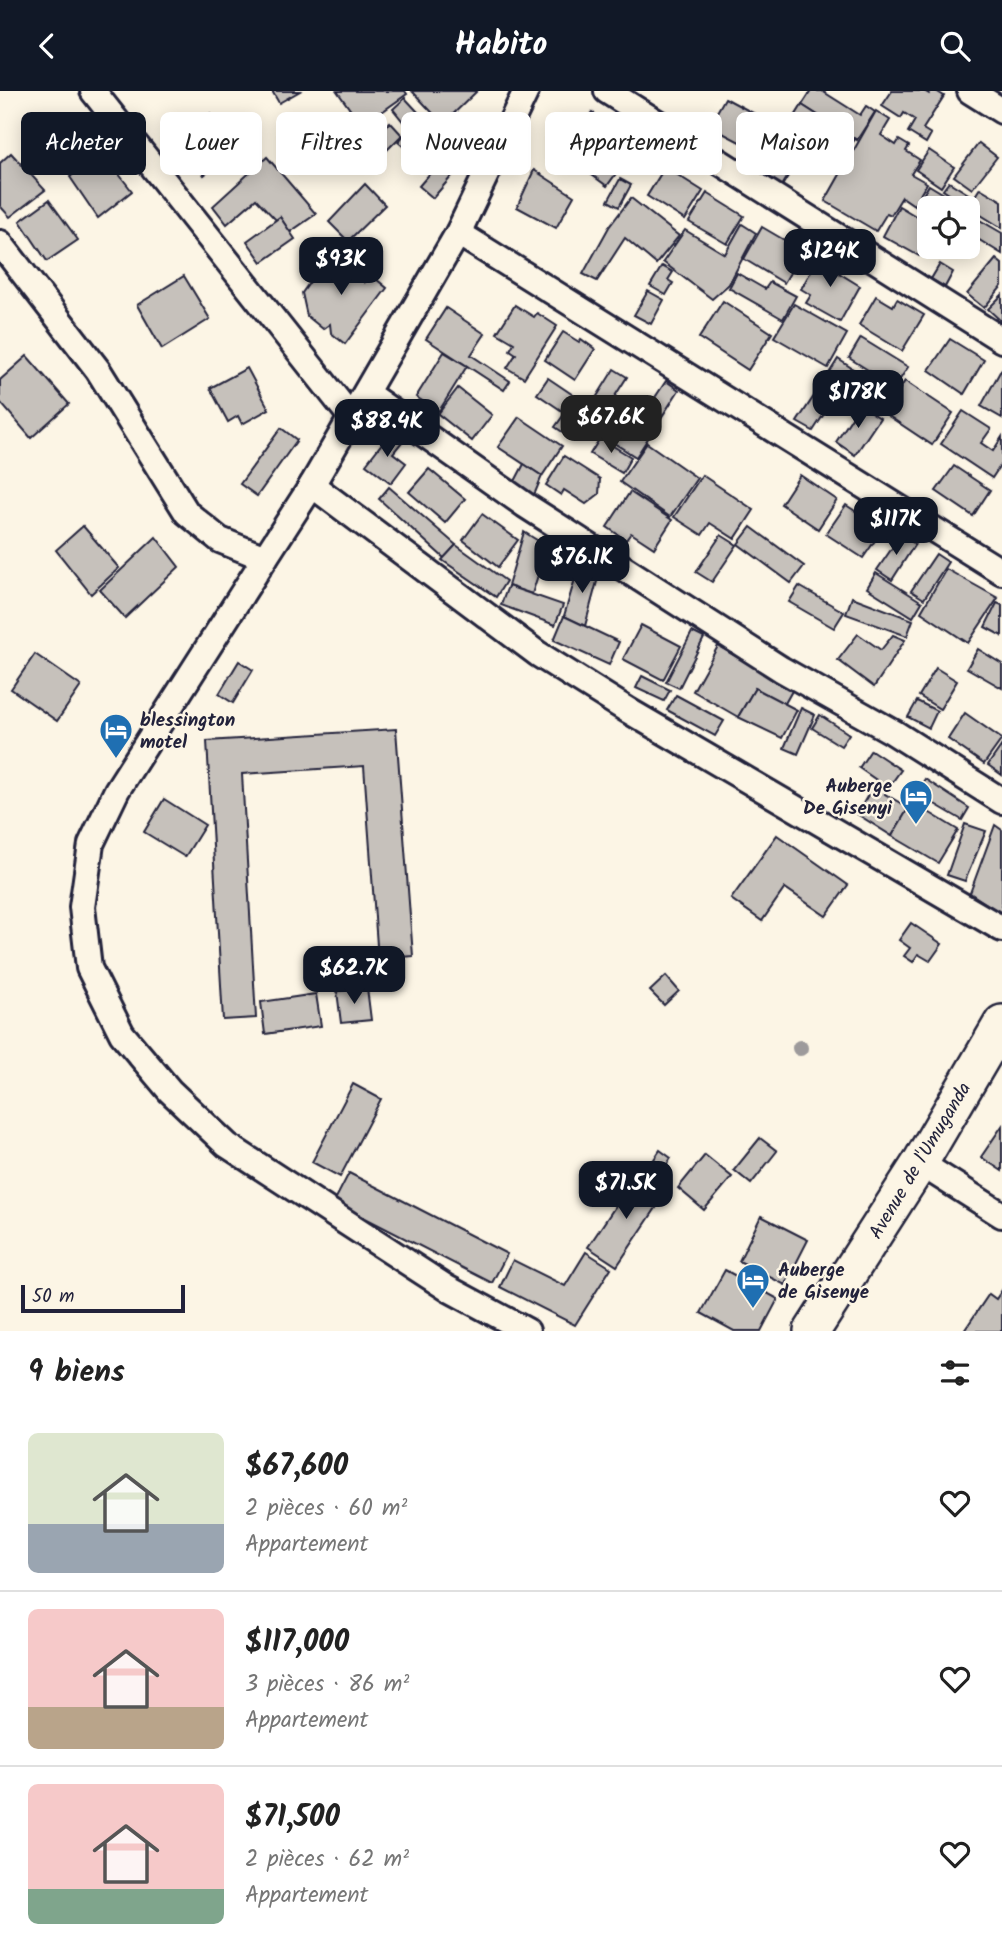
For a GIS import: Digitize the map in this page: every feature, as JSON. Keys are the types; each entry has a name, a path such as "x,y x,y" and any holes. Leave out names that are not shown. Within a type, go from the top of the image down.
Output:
{"street":[{"path":"93,91 351,417"},
{"path":"526,91 458,233 366,393 312,485 117,790 92,844 82,907 89,968 122,1034 170,1091 227,1145 447,1288 527,1331"},
{"path":"607,91 1002,340"},
{"path":"970,91 1002,111"},
{"path":"458,233 1002,572"},
{"path":"0,243 97,370 187,513 220,540 265,558"},
{"path":"366,393 525,505 781,669 893,732 1002,801"},
{"path":"312,485 538,654 629,711 1002,929"},
{"name":"Avenue de l'Umuganda","path":"812,1331 920,1163 1002,1023"},
{"path":"920,1163 1002,1215"}],"building":[{"path":"272,91 300,91 279,103"},
{"path":"337,91 405,91 407,94 382,112 352,112"},
{"path":"412,91 477,91 455,112 432,112"},
{"path":"811,91 822,91 860,115 866,106 875,112 857,140 854,138 854,112 813,112 802,105"},
{"path":"892,91 924,91 929,94 936,91 944,96 923,129 931,134 926,143 908,132 915,120 904,113 901,118 882,106"},
{"path":"405,98 418,112 401,112 401,119 393,109"},
{"path":"725,98 751,112 736,112 736,140 722,133 722,112 717,112"},
{"path":"802,105 813,112 798,112"},
{"path":"876,111 890,120 881,135 896,145 899,140 909,146 906,151 920,160 911,174 927,183 914,205 902,197 891,215 887,213 876,231 825,201 840,175 854,175 854,150"},
{"path":"390,122 401,136 387,150 387,125"},
{"path":"979,143 997,157 972,189 954,176"},
{"path":"929,150 954,167 941,187 916,170"},
{"path":"11,153 21,164 21,175 31,175 45,190 10,217 0,206 0,163"},
{"path":"267,157 276,167 276,175 282,175 316,214 290,232 280,217 276,220 256,199 227,224 213,206 247,175 262,175 262,162"},
{"path":"534,170 574,196 556,228 517,207"},
{"path":"120,175 132,191 98,218 70,177"},
{"path":"429,175 453,175 433,198 419,186"},
{"path":"592,175 615,175 607,186"},
{"path":"660,175 678,175 703,191 685,220 647,196"},
{"path":"763,175 789,175 782,186"},
{"path":"620,179 631,185 619,207 608,201"},
{"path":"949,182 970,195 952,196 943,190"},
{"path":"365,184 385,205 348,241 329,222"},
{"path":"929,185 947,196 922,196"},
{"path":"980,188 1002,201 1002,228 980,214 980,196 975,196"},
{"path":"707,193 744,216 727,244 689,222"},
{"path":"631,198 679,236 656,264 625,238 597,281 583,274 609,227"},
{"path":"49,200 78,240 47,261 20,221"},
{"path":"899,206 917,217 917,255 883,236"},
{"path":"280,217 295,239 262,262 247,241"},
{"path":"980,220 1002,233 1002,254 980,240"},
{"path":"742,224 756,233 729,284 712,299 663,262 685,230 725,254"},
{"path":"762,227 803,251 784,283 744,259"},
{"path":"820,255 843,268 839,273 860,286 840,322 806,303 811,295 801,289"},
{"path":"327,258 347,258 362,269 365,282 371,275 387,288 345,344 331,333 330,324 323,329 307,316 302,293"},
{"path":"996,259 1002,264 1002,286 984,308 967,294"},
{"path":"940,264 953,272 945,287 931,279"},
{"path":"662,266 673,272 668,280 673,283 666,295 650,286"},
{"path":"737,273 765,289 770,282 796,296 783,319 729,288"},
{"path":"184,276 210,319 162,349 137,305"},
{"path":"648,291 664,300 651,324 634,315"},
{"path":"1002,295 1002,322 988,309"},
{"path":"876,296 893,306 897,299 924,315 902,351 859,325"},
{"path":"723,301 772,333 748,370 699,338"},
{"path":"794,304 847,334 828,368 774,337"},
{"path":"515,305 534,317 537,313 557,326 524,378 507,368 516,354 510,350 514,343 497,333"},
{"path":"446,308 485,334 471,355 510,381 504,390 426,339"},
{"path":"563,332 579,342 581,339 595,349 575,380 545,360"},
{"path":"861,338 908,367 895,387 849,358"},
{"path":"950,339 984,360 964,394 929,370"},
{"path":"444,352 467,366 439,411 416,397"},
{"path":"27,356 69,404 31,438 0,402 0,380"},
{"path":"838,359 888,392 877,408 828,375"},
{"path":"247,368 269,409 242,424 238,416 228,422 210,388"},
{"path":"614,369 627,377 603,415 632,432 666,381 679,390 636,457 581,422"},
{"path":"1002,371 1002,418 981,406"},
{"path":"548,378 591,407 570,437 555,427 565,413 537,394"},
{"path":"826,378 841,388 813,431 797,422"},
{"path":"905,381 953,413 932,445 884,413"},
{"path":"458,388 492,415 472,441 438,414"},
{"path":"860,405 880,418 855,455 836,442"},
{"path":"963,411 991,429 981,443 993,451 1002,437 1002,463 992,478 941,444"},
{"path":"519,417 562,446 542,476 498,447"},
{"path":"281,428 297,440 257,496 240,484"},
{"path":"390,433 402,442 393,453 406,463 391,483 366,464"},
{"path":"600,438 631,457 622,473 590,454"},
{"path":"647,443 697,478 670,517 620,482"},
{"path":"564,456 600,479 599,494 586,504 564,490 561,495 546,485"},
{"path":"524,464 542,476 532,500 512,487"},
{"path":"954,466 990,490 973,516 936,491"},
{"path":"429,469 465,499 445,523 409,492"},
{"path":"702,475 754,510 735,539 710,523 702,535 674,517"},
{"path":"800,475 837,500 818,529 781,504"},
{"path":"389,487 456,545 444,558 379,499"},
{"path":"630,492 672,520 654,548 631,533 626,540 607,527"},
{"path":"846,505 883,529 863,558 826,534"},
{"path":"482,514 518,540 498,567 463,540"},
{"path":"83,526 119,568 91,594 56,550"},
{"path":"751,527 804,566 791,583 738,544"},
{"path":"524,532 561,555 550,572 540,569 532,594 508,586"},
{"path":"721,535 737,545 712,582 696,572"},
{"path":"901,535 915,544 892,580 877,570"},
{"path":"156,537 179,567 125,618 100,590"},
{"path":"456,545 506,581 496,597 442,560"},
{"path":"936,554 948,562 924,599 911,591"},
{"path":"580,562 599,574 585,626 564,616"},
{"path":"946,569 998,598 968,643 921,612"},
{"path":"876,573 922,602 913,617 867,588"},
{"path":"508,586 563,605 555,625 501,605"},
{"path":"799,586 844,612 834,628 789,602"},
{"path":"852,597 913,620 907,636 846,614"},
{"path":"997,603 1002,605 1002,636 985,627"},
{"path":"564,616 619,642 609,665 554,640"},
{"path":"641,625 681,646 663,680 623,659"},
{"path":"692,632 704,638 679,688 666,682"},
{"path":"858,634 881,650 893,635 905,640 874,687 838,660"},
{"path":"718,646 793,689 784,705 755,688 738,717 693,691"},
{"path":"978,649 1002,664 1002,688 967,668"},
{"path":"35,654 81,686 57,721 11,689"},
{"path":"239,661 253,670 233,703 219,694"},
{"path":"936,668 957,681 940,709 919,696"},
{"path":"642,676 670,690 664,701 636,688"},
{"path":"755,688 797,710 782,738 738,717"},
{"path":"676,695 724,721 715,736 667,710"},
{"path":"917,701 937,711 929,728 908,717"},
{"path":"801,708 815,715 798,754 784,748"},
{"path":"965,713 1002,739 984,764 948,739"},
{"path":"820,715 849,734 841,746 812,728"},
{"path":"396,729 413,956 378,959 364,766 242,774 256,1018 223,1020 207,741"},
{"path":"1002,745 1002,775 988,765"},
{"path":"871,750 901,770 888,788 859,768"},
{"path":"925,779 969,808 962,820 916,793"},
{"path":"876,781 888,788 885,794 909,808 892,836 857,814"},
{"path":"164,799 205,825 185,857 144,832"},
{"path":"912,802 958,830 938,863 892,836"},
{"path":"965,824 986,831 965,881 947,875"},
{"path":"995,825 1002,830 1002,914 970,893"},
{"path":"777,835 848,885 826,916 785,888 762,921 731,899"},
{"path":"911,923 942,944 930,961 918,954 913,962 904,956 910,948 899,940"},
{"path":"666,976 679,991 664,1005 650,991"},
{"path":"367,988 371,1020 341,1023 337,991"},
{"path":"316,994 321,1026 265,1034 261,1002"},
{"path":"353,1084 381,1099 340,1177 312,1162"},
{"path":"1002,1126 1002,1171 981,1157"},
{"path":"760,1138 777,1151 751,1184 734,1170"},
{"path":"660,1150 671,1158 662,1172 651,1164"},
{"path":"705,1155 732,1177 704,1210 678,1188"},
{"path":"349,1173 507,1254 492,1283 334,1202"},
{"path":"635,1177 664,1196 617,1266 588,1247"},
{"path":"761,1216 808,1240 785,1285 739,1261"},
{"path":"586,1252 611,1268 575,1325 500,1287 513,1260 565,1286"},
{"path":"725,1270 778,1299 761,1331 734,1331 701,1313"},
{"path":"1002,1290 1002,1331 964,1331 989,1294 996,1299"}],"place":[{"name":"blessington motel","path":"116,760"},
{"name":"Auberge De Gisenyi","path":"916,826"},
{"name":"Auberge de Gisenye","path":"753,1310"}]}
